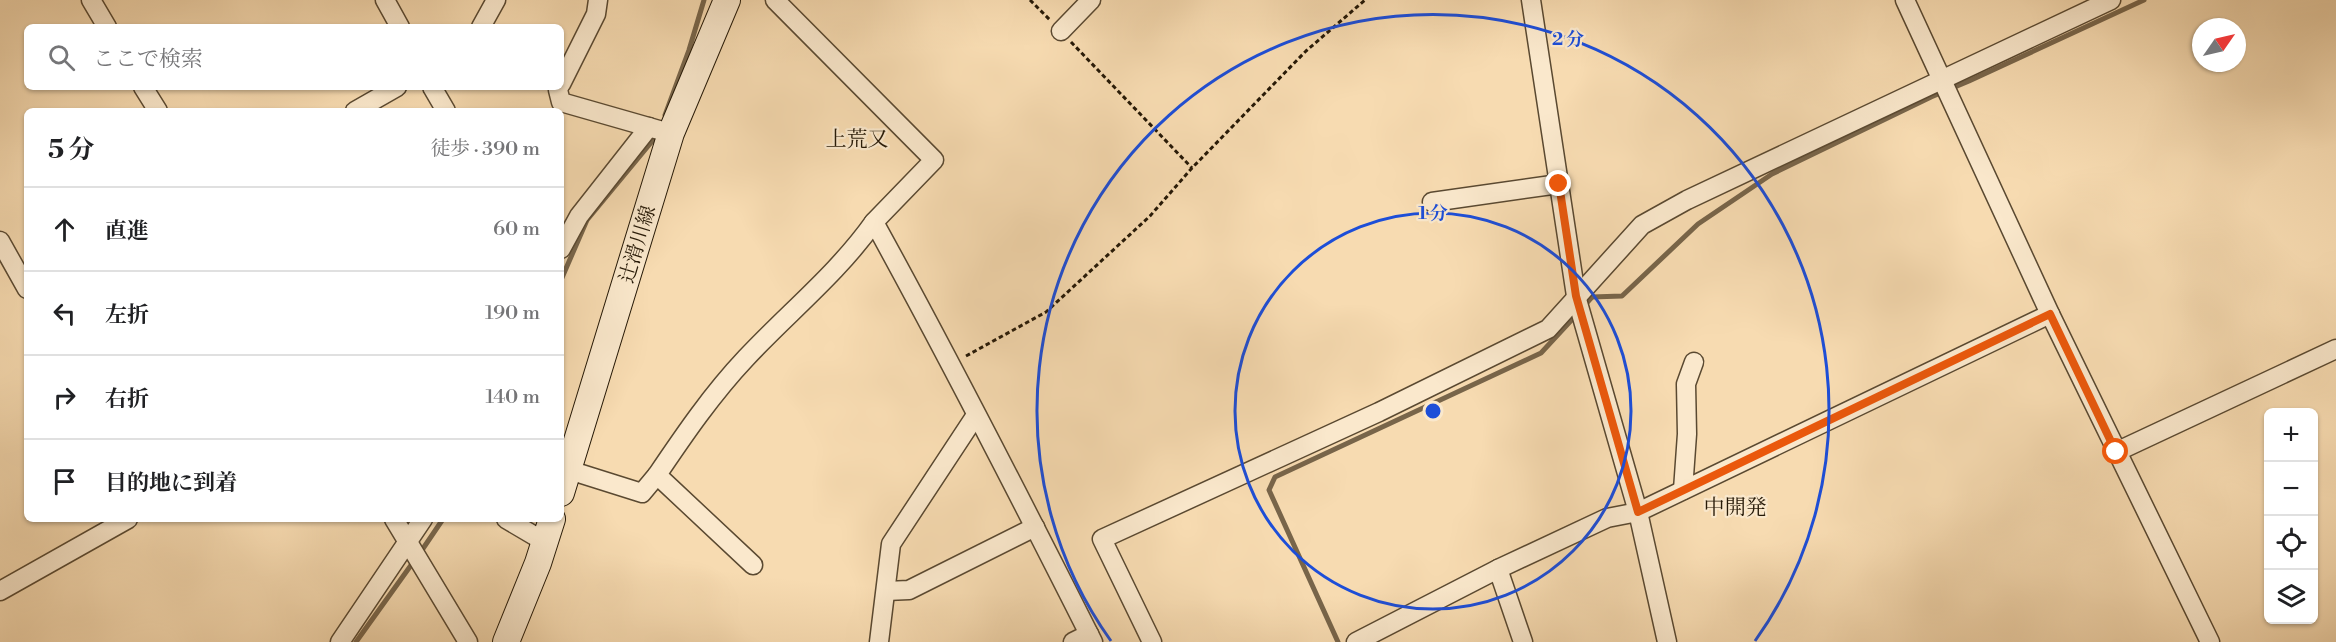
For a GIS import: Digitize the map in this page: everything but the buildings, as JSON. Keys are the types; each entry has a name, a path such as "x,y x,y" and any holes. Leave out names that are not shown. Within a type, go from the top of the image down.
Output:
{"main road":[{"name":"辻滑川線","path":"565,481 660,130 728,0"},
{"path":"506,642 549,530"}],"street":[{"path":"91,0 105,24"},
{"path":"385,0 397,24"},
{"path":"483,24 496,0"},
{"path":"564,81 596,14 598,0"},
{"path":"565,481 642,492 657,475 688,429 744,360 858,245 874,222 934,160 775,0"},
{"path":"1061,31 1091,0"},
{"path":"1531,0 1576,296 1638,512 1667,642"},
{"path":"1905,0 2050,314 2210,642"},
{"path":"1152,642 1102,539 1379,412 1548,329 1642,225 1687,200 2111,0"},
{"path":"145,90 156,108"},
{"path":"360,108 392,90"},
{"path":"434,90 444,108"},
{"path":"557,96 660,130 579,216 564,244"},
{"path":"1432,202 1559,184"},
{"path":"874,222 952,364 1035,527 1085,639"},
{"path":"0,241 24,284"},
{"path":"1356,642 1498,569 1607,518 1638,512 2050,314"},
{"path":"2116,452 2336,349"},
{"path":"1683,490 1687,434 1686,384 1694,362"},
{"path":"879,642 891,544 976,415"},
{"path":"657,475 753,565"},
{"path":"0,591 123,522"},
{"path":"396,522 468,642"},
{"path":"340,642 421,522"},
{"path":"518,522 549,530"},
{"path":"886,591 909,590 1035,527"},
{"path":"1498,569 1523,642"}],"path":[{"path":"1030,0 1192,168"},
{"path":"952,364 1046,312 1150,216 1192,168 1306,51 1365,0"}],"waterway":[{"path":"665,115 689,50 704,0"},
{"path":"1584,306 1592,297 1622,296 1698,224 1772,174 1931,97 2144,0"},
{"path":"564,273 587,220 654,139 657,132"},
{"path":"1338,642 1269,490 1275,477 1541,353 1578,313"},
{"path":"420,553 441,522"},
{"path":"356,642 414,561"}],"district":[{"name":"上荒又","path":"857,139"},
{"name":"中開発","path":"1735,507"}],"route":[{"path":"1559,184 1576,296 1638,512 2050,314 2116,452"}]}
